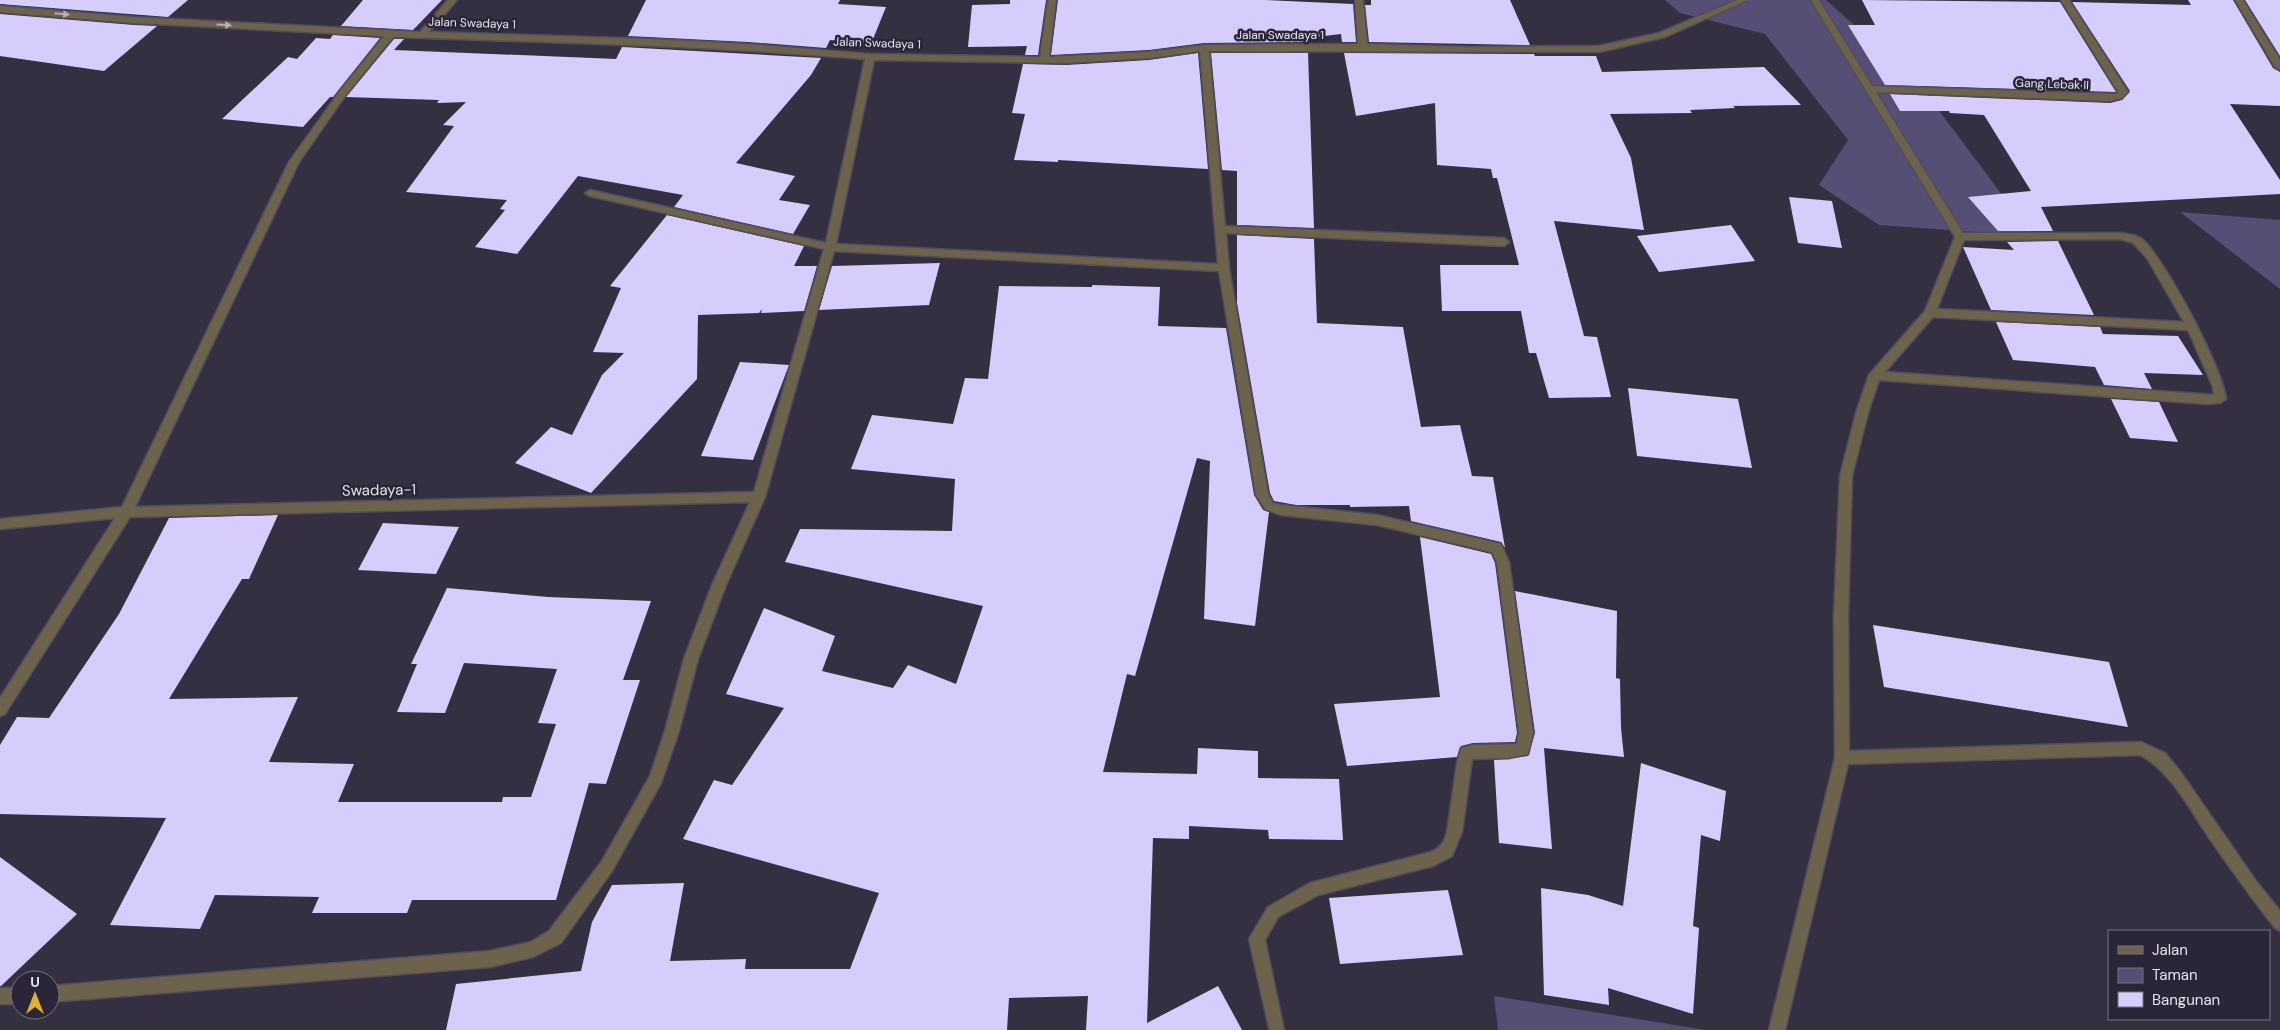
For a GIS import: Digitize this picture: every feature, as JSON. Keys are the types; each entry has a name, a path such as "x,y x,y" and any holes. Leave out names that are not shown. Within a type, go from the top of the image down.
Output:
{"street":[{"path":"423,34 452,0"},
{"path":"1044,60 1052,0"},
{"path":"1359,0 1363,47"},
{"name":"Jalan Swadaya 1","path":"0,9 134,20 391,34 649,42 870,57 1044,60 1103,59 1204,48 1599,49 1662,35 1744,0"},
{"path":"1815,0 1960,237"},
{"name":"Gang Lebak II","path":"1869,89 2110,98 2118,96 2123,92 2065,0"},
{"path":"2239,0 2280,68"},
{"path":"0,710 126,512 294,162 342,94 391,34"},
{"path":"1204,48 1224,268 1262,495 1269,506 1281,510 1377,520 1496,548 1503,562 1526,733 1523,749 1508,753 1466,753 1462,768 1454,836 1446,851 1433,859 1315,888 1273,912 1257,939 1277,1028"},
{"path":"60,993 490,959 533,949 555,937 607,866 656,778 672,731 691,659 719,586 759,497 830,247 870,57"},
{"path":"590,193 830,247 1224,268"},
{"path":"1220,229 1504,242"},
{"path":"1875,375 2208,400 2220,399 2219,387 2192,326 2151,256 2137,240 2120,236 1960,237"},
{"path":"1777,1030 1842,758 1841,616 1846,476 1862,413 1875,375 1930,313 1960,237"},
{"path":"1930,313 2192,326"},
{"name":"Swadaya-1","path":"0,524 126,512 759,497"},
{"path":"1842,758 2141,748 2160,758 2280,923"}],"green space":[{"path":"1665,0 1826,0 1916,80 2033,236 1879,225 1819,185 1848,140 1765,34 1680,13"},
{"path":"2180,212 2280,220 2280,289"},
{"path":"1494,996 1706,1030 1498,1030"}],"building":[{"path":"0,0 188,0 168,17 0,4"},
{"path":"363,0 442,0 413,30 341,26"},
{"path":"646,0 840,0 838,4 886,7 871,44 830,40 826,48 628,36"},
{"path":"1010,0 1046,0 1038,55 1025,55 1027,46 968,47 972,5 1010,4"},
{"path":"1058,0 1265,0 1353,4 1356,42 1342,42 1341,34 1307,38 1307,42 1204,43 1149,50 1051,55"},
{"path":"1371,0 1510,0 1530,45 1369,42 1365,5 1371,5"},
{"path":"1862,0 2060,2 2116,92 1885,85 1848,25 1875,25"},
{"path":"2188,0 2233,0 2273,68 2280,72 2280,106 2230,104 2280,180 2280,194 2041,207 2053,231 1998,231 1968,197 2031,191 1984,115 1950,113 1949,111 1900,111 1890,94 2110,103 2122,100 2130,91 2072,2 2191,5"},
{"path":"2245,0 2280,0 2280,56"},
{"path":"0,14 157,26 104,71 0,56"},
{"path":"333,35 380,38 333,97 330,97 303,127 222,119 288,57 297,59 316,38 330,39"},
{"path":"394,39 404,39 394,50 616,59 622,47 821,58 811,75 736,163 795,176 779,200 810,205 793,234 674,207 683,195 578,176 517,254 475,247 505,210 500,209 507,200 406,192 454,126 443,125 466,102 437,103 439,100 346,97"},
{"path":"1198,53 1208,169 1058,160 1058,162 1014,160 1025,114 1012,113 1023,64 1066,65 1149,60"},
{"path":"1211,53 1308,53 1314,228 1237,225 1237,171 1222,170"},
{"path":"1344,53 1596,56 1602,72 1764,67 1801,105 1733,106 1735,108 1690,110 1692,113 1610,114 1631,158 1644,230 1554,221 1584,336 1597,337 1611,397 1549,398 1536,353 1529,353 1521,311 1442,311 1440,265 1519,265 1497,178 1493,178 1491,169 1437,165 1435,103 1356,116"},
{"path":"1789,197 1832,201 1842,248 1798,243"},
{"path":"667,215 804,246 794,266 817,266 804,311 761,313 762,309 759,313 698,315 697,379 591,493 515,463 551,427 572,435 602,375 624,353 593,352 621,288 610,286"},
{"path":"1731,225 1755,261 1659,272 1637,236"},
{"path":"1237,235 1314,239 1317,323 1403,327 1421,427 1460,425 1472,476 1493,477 1505,548 1501,542 1411,521 1409,506 1350,507 1350,505 1296,505 1274,501 1270,493 1237,303"},
{"path":"2058,241 2094,315 1991,310 1963,247 2014,250 2007,242"},
{"path":"940,263 929,305 819,310 832,266"},
{"path":"1092,285 1160,287 1158,326 1226,328 1254,495 1263,510 1269,512 1255,626 1204,619 1210,461 1197,458 1135,676 1127,674 1103,772 1197,774 1198,748 1258,751 1258,778 1339,779 1343,840 1269,839 1268,830 1189,826 1189,839 1153,838 1147,1023 1218,986 1242,1030 1086,1030 1088,996 1009,998 1007,1030 446,1030 456,984 581,971 592,922 612,885 684,883 670,961 746,959 745,969 850,969 879,893 683,839 714,780 732,785 784,708 726,694 764,608 835,636 822,671 893,688 908,665 956,684 983,606 785,562 800,529 952,531 955,479 851,469 872,415 953,424 965,378 988,379 999,286 1092,287"},
{"path":"1996,322 2100,327 2103,334 2178,336 2203,375 2144,373 2152,389 2104,385 2095,367 2013,360"},
{"path":"740,362 789,365 753,460 701,456"},
{"path":"1628,388 1738,399 1752,468 1637,456"},
{"path":"2111,399 2159,402 2178,442 2130,438"},
{"path":"278,515 249,579 242,579 169,699 298,697 269,762 354,764 338,802 502,802 503,797 531,797 556,724 538,723 557,669 464,663 445,713 397,712 417,664 411,664 447,588 548,597 651,601 623,680 640,680 606,784 589,783 556,900 412,900 407,913 312,913 319,897 215,895 200,929 110,925 166,818 0,814 0,745 17,717 49,718 119,614 169,518"},
{"path":"383,523 459,527 436,574 358,570"},
{"path":"1420,537 1491,554 1495,563 1517,733 1515,742 1473,743 1461,746 1457,757 1347,766 1334,704 1440,697"},
{"path":"1515,591 1617,611 1616,678 1620,679 1621,728 1624,757 1544,748 1552,849 1499,843 1494,760 1528,756 1535,733"},
{"path":"1873,625 2109,662 2128,727 1884,687"},
{"path":"1641,763 1726,791 1720,841 1701,835 1693,926 1699,928 1693,1014 1608,988 1609,1005 1544,995 1541,888 1588,895 1623,906"},
{"path":"0,857 77,914 18,970 10,970 10,977 0,986"},
{"path":"1448,890 1463,955 1340,964 1329,898"}]}
